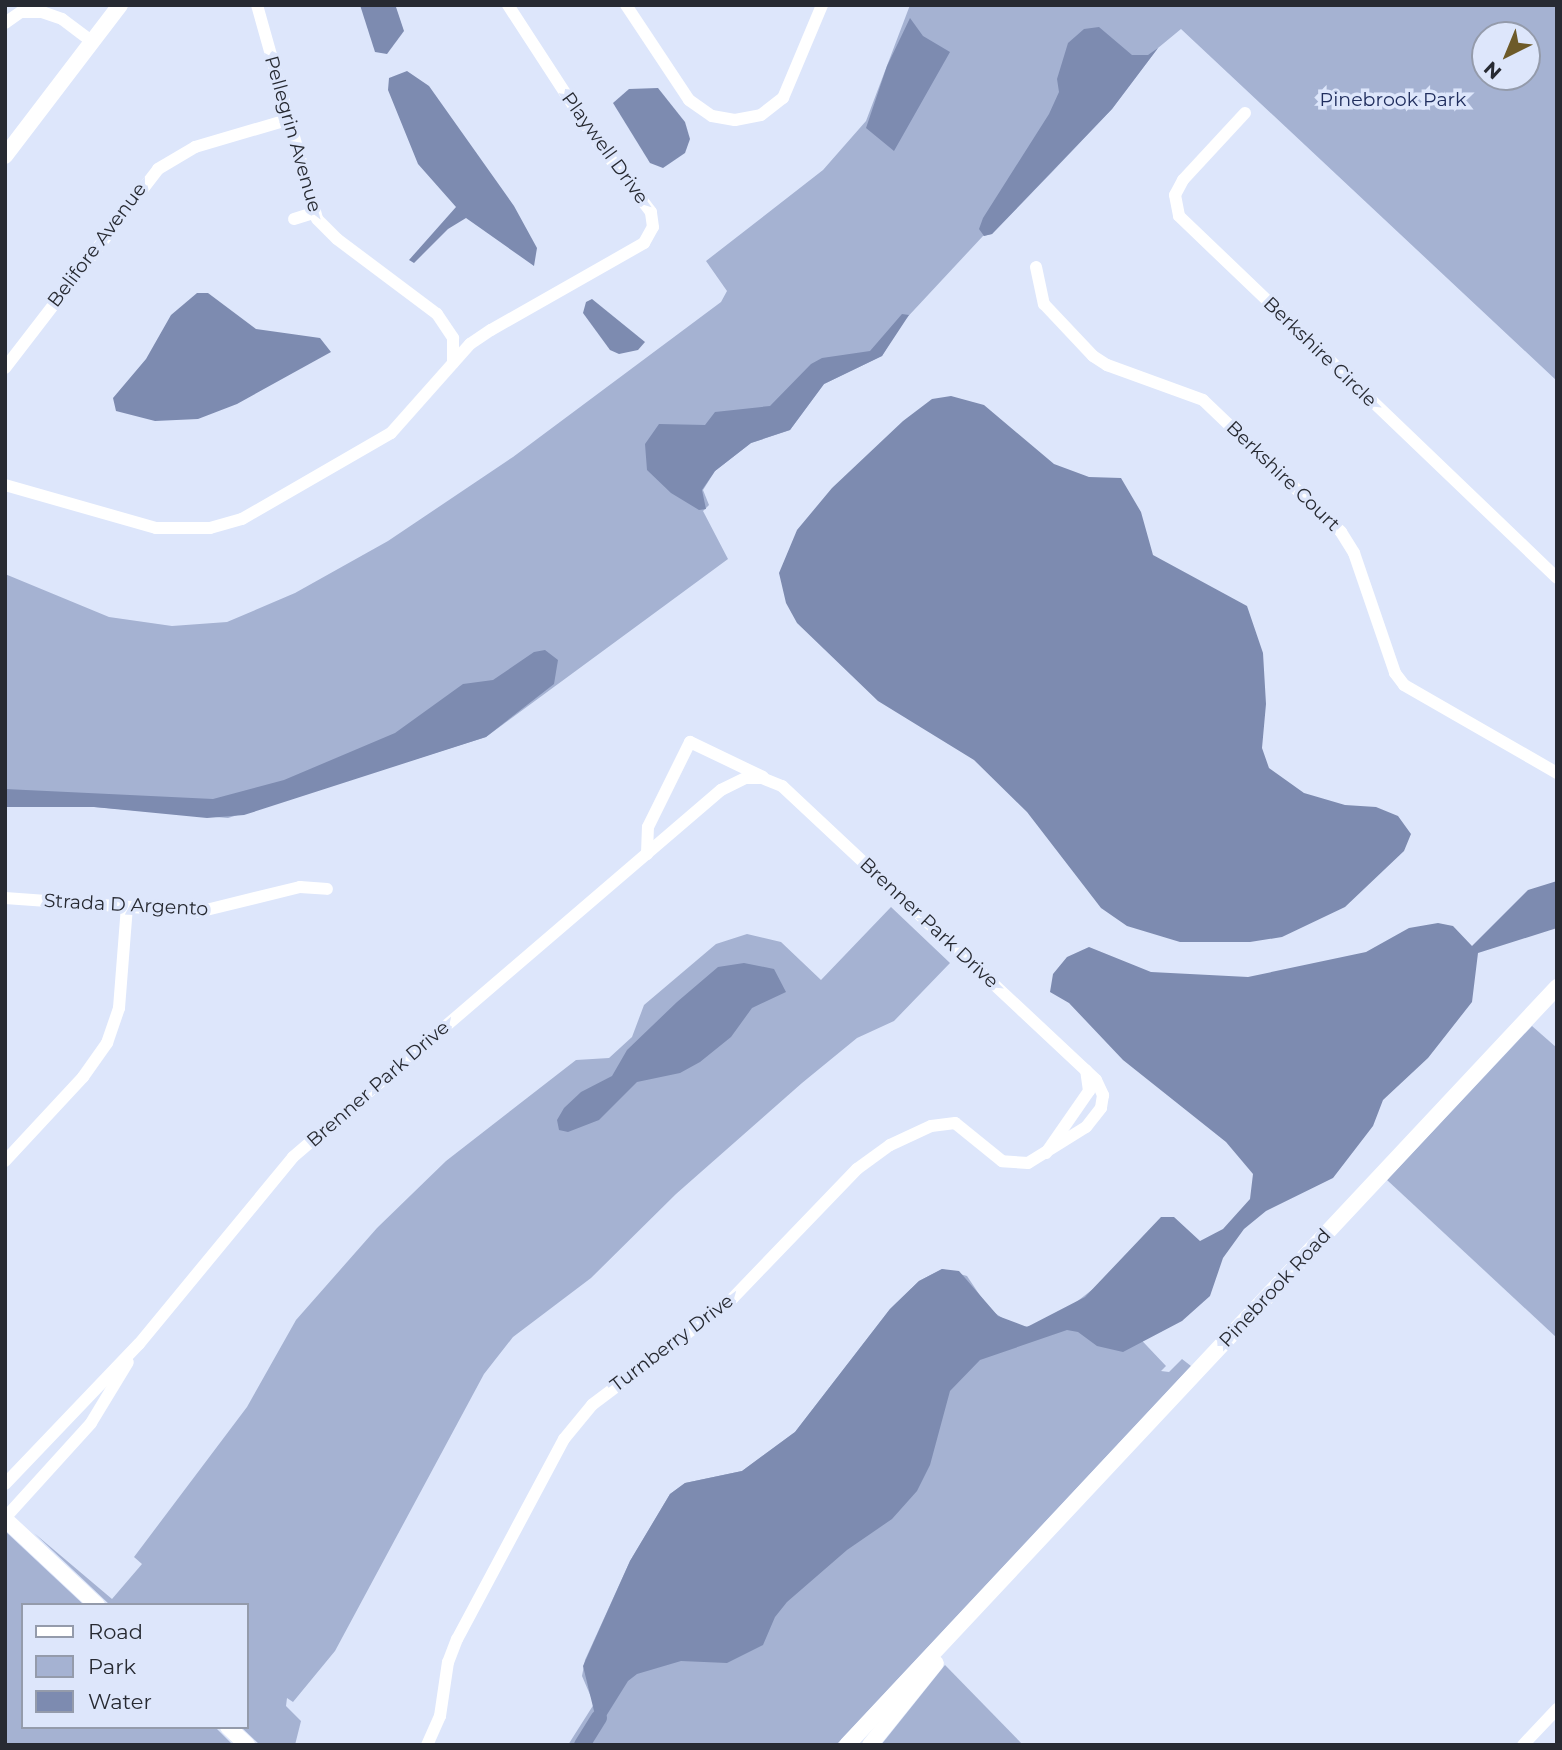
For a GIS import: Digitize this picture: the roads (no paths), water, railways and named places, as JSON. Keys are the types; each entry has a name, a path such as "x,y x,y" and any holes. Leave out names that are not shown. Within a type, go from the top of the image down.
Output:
{"street":[{"path":"5,156 120,5"},
{"name":"Pellegrin Avenue","path":"257,5 286,120 314,213 337,239 442,320 453,338 453,363"},
{"name":"Playwell Drive","path":"453,363 470,344 515,314 636,250 653,227 651,212 595,139 508,5"},
{"path":"626,5 689,100 712,116 735,120 761,115 783,98 822,5"},
{"path":"5,23 21,12 42,12 62,19 91,41"},
{"name":"Berkshire Circle","path":"1245,113 1183,180 1175,195 1179,216 1557,578"},
{"name":"Belifore Avenue","path":"5,368 158,169 195,147 286,120"},
{"path":"294,219 314,213"},
{"name":"Berkshire Court","path":"1036,267 1044,304 1093,356 1107,365 1203,400 1341,532 1354,553 1395,673 1404,685 1557,773"},
{"path":"5,485 134,524 191,529 228,523 261,510 385,438 412,413 453,363"},
{"name":"Brenner Park Drive","path":"647,854 648,827 690,742 769,780 786,790 1086,1070"},
{"name":"Brenner Park Drive","path":"5,1484 139,1344 285,1164 729,785 746,778 769,780"},
{"name":"Strada D Argento","path":"5,898 212,911 300,887 327,888"},
{"path":"5,1161 83,1077 107,1043 119,1008 127,907"},
{"name":"Pinebrook Road","path":"848,1745 1557,988"},
{"path":"1046,1154 1089,1091 1086,1070"},
{"name":"Turnberry Drive","path":"420,1745 430,1740 457,1639 564,1439 592,1405 729,1302 857,1169 890,1145 931,1126 954,1123 1009,1163 1028,1163 1046,1154 1099,1113 1104,1099 1101,1087 1086,1070"},
{"name":"Brenner Park Drive","path":"5,1518 91,1423 139,1344"},
{"path":"5,1518 95,1603"},
{"name":"Pinebrook Road","path":"870,1745 993,1589"},
{"path":"1523,1745 1557,1709"},
{"path":"230,1729 247,1745"}],"water":[{"path":"360,5 396,7 404,31 387,54 375,52"},
{"path":"910,18 923,36 950,52 894,151 866,128 887,66"},
{"path":"1099,27 1132,55 1148,55 1158,48 1112,109 992,234 984,236 979,229 983,218 1049,114 1059,92 1057,79 1068,43 1084,29"},
{"path":"407,71 429,86 514,206 537,248 534,266 466,218 448,229 414,263 409,260 456,207 418,164 388,90 389,78"},
{"path":"658,88 685,122 690,139 685,153 663,168 650,163 613,103 629,89"},
{"path":"197,293 208,293 256,329 320,338 331,352 237,404 198,419 155,421 116,411 113,398 146,359 171,315"},
{"path":"592,299 645,342 638,350 619,354 610,350 583,313 586,302"},
{"path":"902,314 909,315 882,356 824,384 790,430 751,443 715,471 702,490 706,509 699,510 671,493 647,470 645,444 659,424 705,425 715,412 770,406 811,364 822,358 870,351"},
{"path":"951,396 984,405 1054,464 1089,477 1121,478 1141,512 1153,555 1247,606 1263,653 1266,704 1262,748 1269,768 1304,793 1345,805 1376,807 1398,816 1411,834 1404,851 1345,907 1282,937 1250,942 1180,942 1127,926 1101,908 1027,812 974,760 878,701 797,623 786,603 779,573 797,530 832,488 903,421 932,399"},
{"path":"545,650 558,660 554,684 486,737 244,815 207,818 94,807 5,807 5,789 213,799 284,780 395,733 463,684 493,680 534,652"},
{"path":"1557,881 1557,928 1478,953 1472,1002 1428,1058 1383,1100 1373,1126 1333,1178 1266,1211 1244,1229 1223,1258 1210,1296 1182,1321 1123,1352 1097,1346 1078,1332 1067,1330 980,1360 950,1391 930,1465 917,1491 892,1519 847,1550 787,1602 775,1617 763,1645 727,1663 681,1661 637,1674 628,1681 603,1721 595,1715 583,1666 630,1561 670,1494 685,1483 742,1471 795,1432 890,1309 919,1281 942,1269 959,1271 998,1316 1027,1327 1085,1297 1161,1217 1174,1217 1200,1241 1223,1229 1250,1199 1253,1174 1226,1142 1123,1060 1069,1003 1050,992 1053,974 1067,957 1089,947 1151,972 1248,977 1366,952 1409,928 1438,923 1453,926 1472,946 1528,890"},
{"path":"744,963 774,969 786,992 752,1008 731,1037 700,1062 680,1073 637,1082 599,1120 568,1132 559,1130 557,1120 564,1108 581,1092 612,1076 627,1050 677,1002 718,967"}],"waterway":[{"path":"582,1745 599,1718"}],"park label":[{"name":"Pinebrook Park","path":"1393,100"}]}
